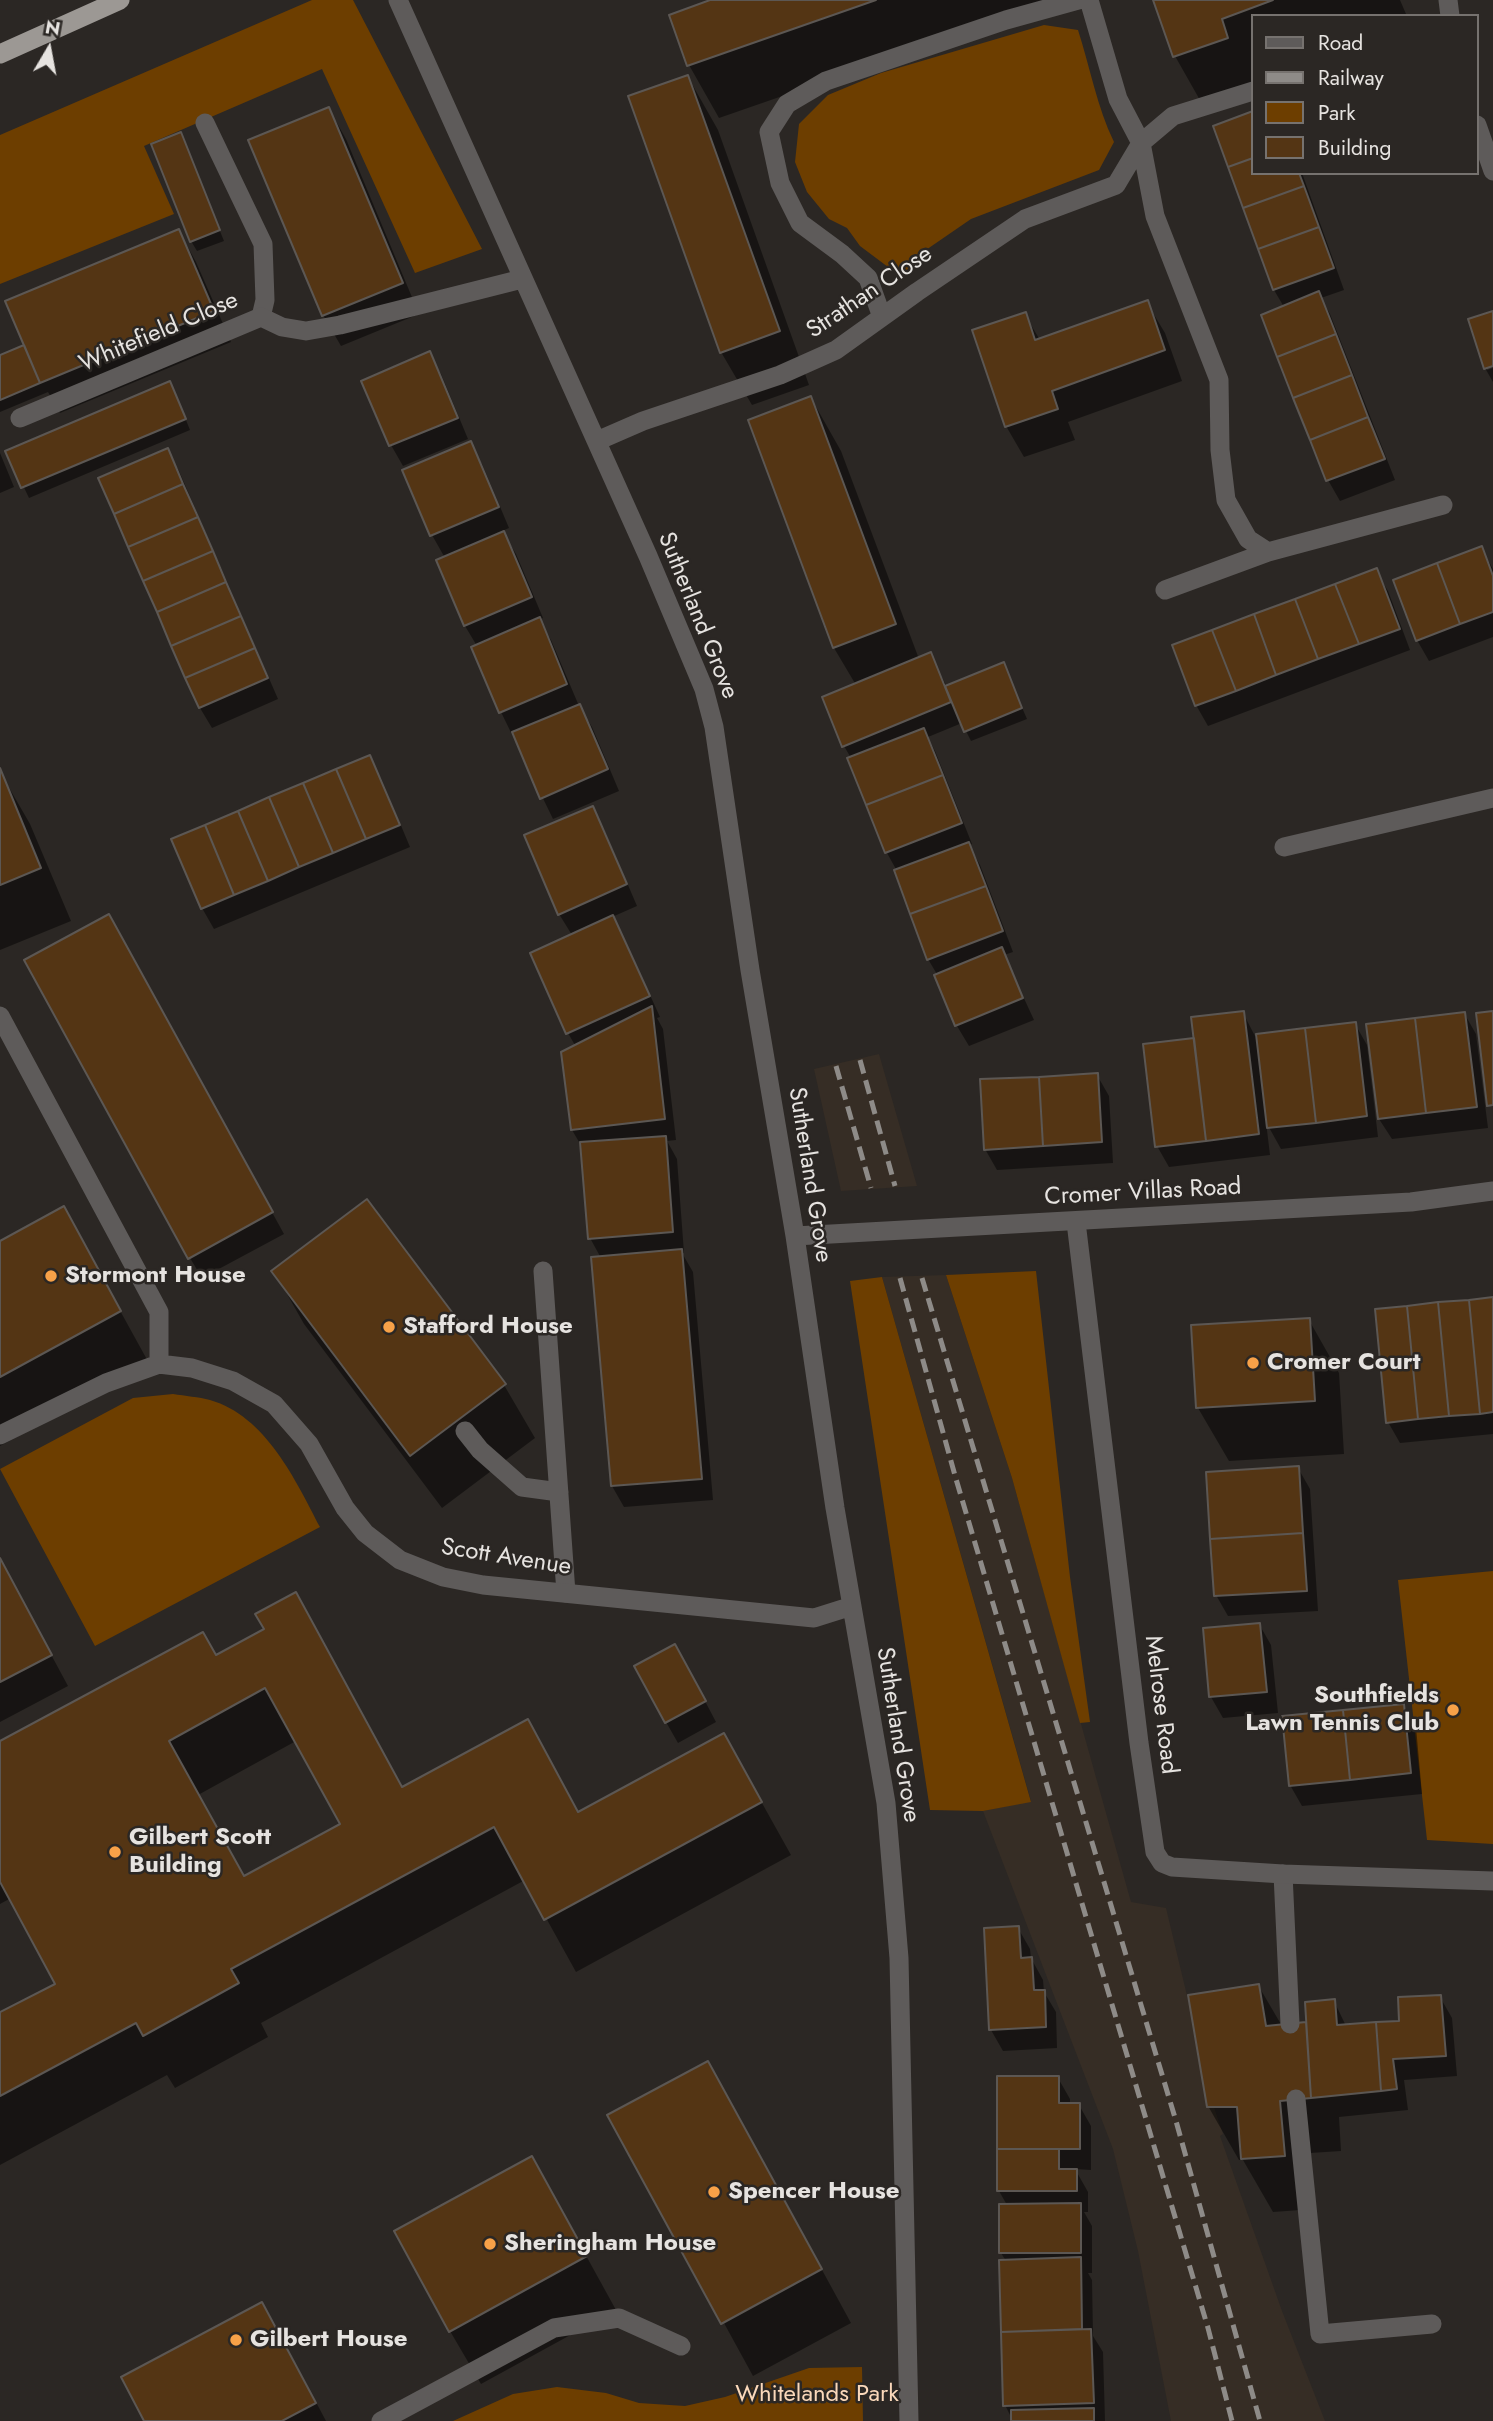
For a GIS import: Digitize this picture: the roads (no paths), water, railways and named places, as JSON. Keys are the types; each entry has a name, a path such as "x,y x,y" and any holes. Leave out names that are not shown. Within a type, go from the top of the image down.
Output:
{"highway":[{"path":"0,54 120,0"}],"street":[{"name":"Sutherland Grove","path":"398,0 648,556 704,690 714,727 750,970 886,1803 899,1958 909,2421"},
{"path":"882,317 868,278 842,254 800,223 780,183 769,132 788,104 826,81 1006,20 1078,0"},
{"path":"1089,0 1118,99 1141,143 1155,216 1219,380 1220,450 1226,500 1248,539 1268,552"},
{"name":"Strathan Close","path":"597,441 643,421 780,375 836,350 1025,219 1116,185 1141,143 1173,116 1252,91"},
{"path":"205,123 263,244 265,300 261,317"},
{"path":"1479,131 1493,171"},
{"name":"Whitefield Close","path":"20,418 261,317 282,327 306,331 340,325 522,279"},
{"path":"1165,590 1268,552 1443,505"},
{"path":"1283,847 1493,798"},
{"path":"0,1016 159,1312 159,1364"},
{"name":"Cromer Villas Road","path":"795,1236 1410,1202 1493,1191"},
{"name":"Melrose Road","path":"1076,1222 1139,1743 1155,1852 1162,1863 1172,1867 1283,1874 1493,1881"},
{"path":"543,1271 566,1593"},
{"name":"Scott Avenue","path":"0,1435 106,1383 159,1364 192,1368 233,1381 274,1404 309,1444 345,1508 365,1533 400,1560 443,1577 483,1585 814,1618 852,1606"},
{"path":"465,1431 480,1450 522,1487 559,1492"},
{"path":"1283,1874 1290,2024"},
{"path":"1296,2099 1320,2334 1432,2324"},
{"path":"381,2421 554,2328 619,2318 681,2346"}],"railway":[{"path":"860,1060 895,1186"},
{"path":"836,1066 871,1188"},
{"path":"900,1278 956,1479 1208,2328 1232,2421"},
{"path":"922,1278 1176,2121 1260,2421"}],"place":[{"name":"Stormont House","path":"51,1276"},
{"name":"Stafford House","path":"389,1327"},
{"name":"Cromer Court","path":"1253,1363"},
{"name":"Southfields Lawn Tennis Club","path":"1453,1710"},
{"name":"Gilbert Scott Building","path":"115,1852"},
{"name":"Spencer House","path":"714,2192"},
{"name":"Sheringham House","path":"490,2244"},
{"name":"Gilbert House","path":"236,2340"}],"park label":[{"name":"Whitelands Park","path":"817,2395"}]}
